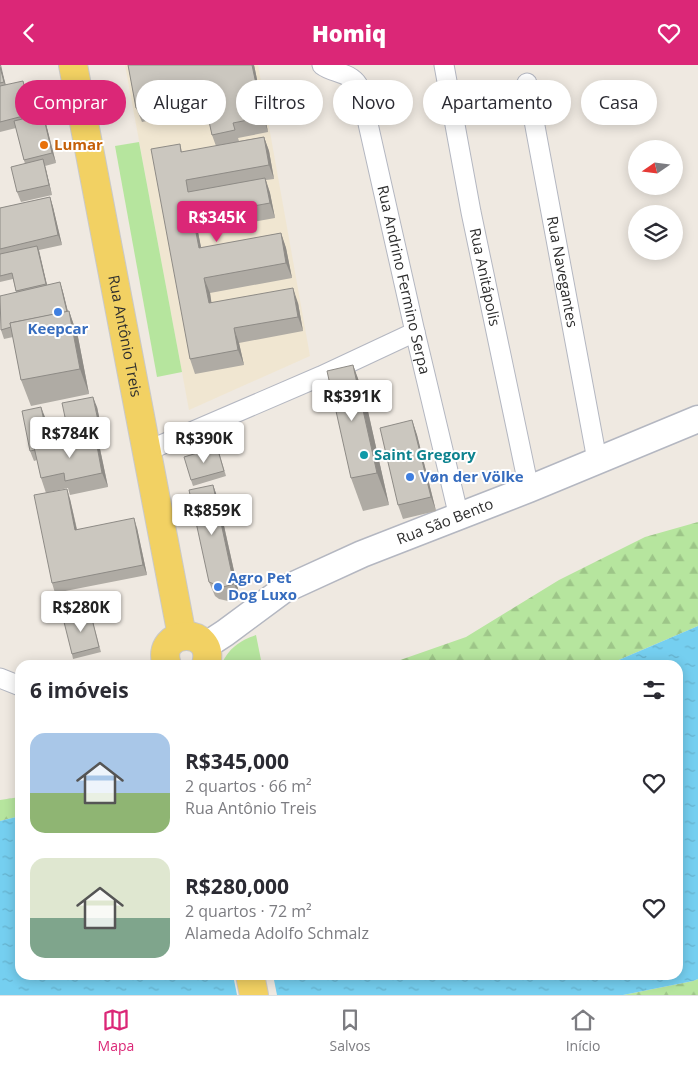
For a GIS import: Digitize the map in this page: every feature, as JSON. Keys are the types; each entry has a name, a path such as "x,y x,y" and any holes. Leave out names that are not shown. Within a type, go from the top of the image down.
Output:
{"main road":[{"name":"Rua Antônio Treis","path":"74,65 147,451 198,649"},
{"path":"163,660 167,648 176,638 198,649"},
{"path":"251,980 254,995"}],"street":[{"name":"Rua Andrino Fermino Serpa","path":"322,65 325,68 348,76 358,85 362,97 459,517"},
{"name":"Rua Anitápolis","path":"444,65 470,212 529,489"},
{"name":"Rua Navegantes","path":"535,125 597,460"},
{"path":"147,451 320,376 415,332"},
{"name":"Rua São Bento","path":"198,649 283,590 362,554 529,489 698,419"},
{"path":"0,678 15,684"}],"shaded area":[{"path":"125,65 258,65 261,80 236,80 236,125 269,125 310,356 189,410 136,125 226,125 226,80 136,80 136,124"}],"green space":[{"path":"139,142 182,372 157,377 115,146"},
{"path":"698,522 698,626 619,660 400,660 466,637 559,580 645,537"},
{"path":"256,635 261,660 224,660 235,646"},
{"path":"15,798 15,817 0,821 0,800"},
{"path":"698,979 698,995 623,995 693,981"}],"water":[{"path":"698,626 698,979 623,995 0,995 0,821 15,817 15,980 683,980 683,660 619,660"}],"pier":[{"path":"234,980 274,980 277,995 237,995"}],"building":[{"path":"128,65 252,65 255,80 236,80 236,122 233,123 235,130 212,135 210,125 226,125 226,80 136,80 136,108"},
{"path":"0,67 4,82 0,83"},
{"path":"15,83 15,118 0,122 0,86"},
{"path":"15,125 46,125 52,153 24,160"},
{"path":"264,137 269,165 186,180 188,192 265,178 270,203 193,217 199,248 281,233 286,263 204,278 209,303 293,288 298,317 234,328 238,350 190,359 151,149 180,144 181,152"},
{"path":"43,159 49,185 17,192 11,167"},
{"path":"50,197 58,235 0,249 0,208"},
{"path":"37,246 46,284 16,291 12,273 0,276 0,254"},
{"path":"60,282 67,312 10,323 11,327 1,330 0,296"},
{"path":"69,311 80,369 21,380 10,323"},
{"path":"353,365 377,473 351,478 327,371"},
{"path":"93,397 100,430 69,436 62,403"},
{"path":"41,407 49,444 34,447 35,450 30,451 22,411"},
{"name":"Vøn der Völke","path":"412,420 431,497 398,505 380,428"},
{"path":"95,435 102,473 65,481 64,473 41,478 34,447"},
{"path":"217,447 224,471 191,480 184,457"},
{"path":"213,485 234,584 223,587 209,582 189,490"},
{"path":"67,489 75,530 134,518 143,565 52,583 34,495"},
{"path":"90,611 99,647 72,654 63,618"}],"place":[{"name":"Lumar","path":"44,145"},
{"name":"Keepcar","path":"58,312"},
{"name":"Saint Gregory","path":"364,455"},
{"name":"Vøn der Völke","path":"410,477"},
{"name":"Agro Pet Dog Luxo","path":"218,587"}]}
